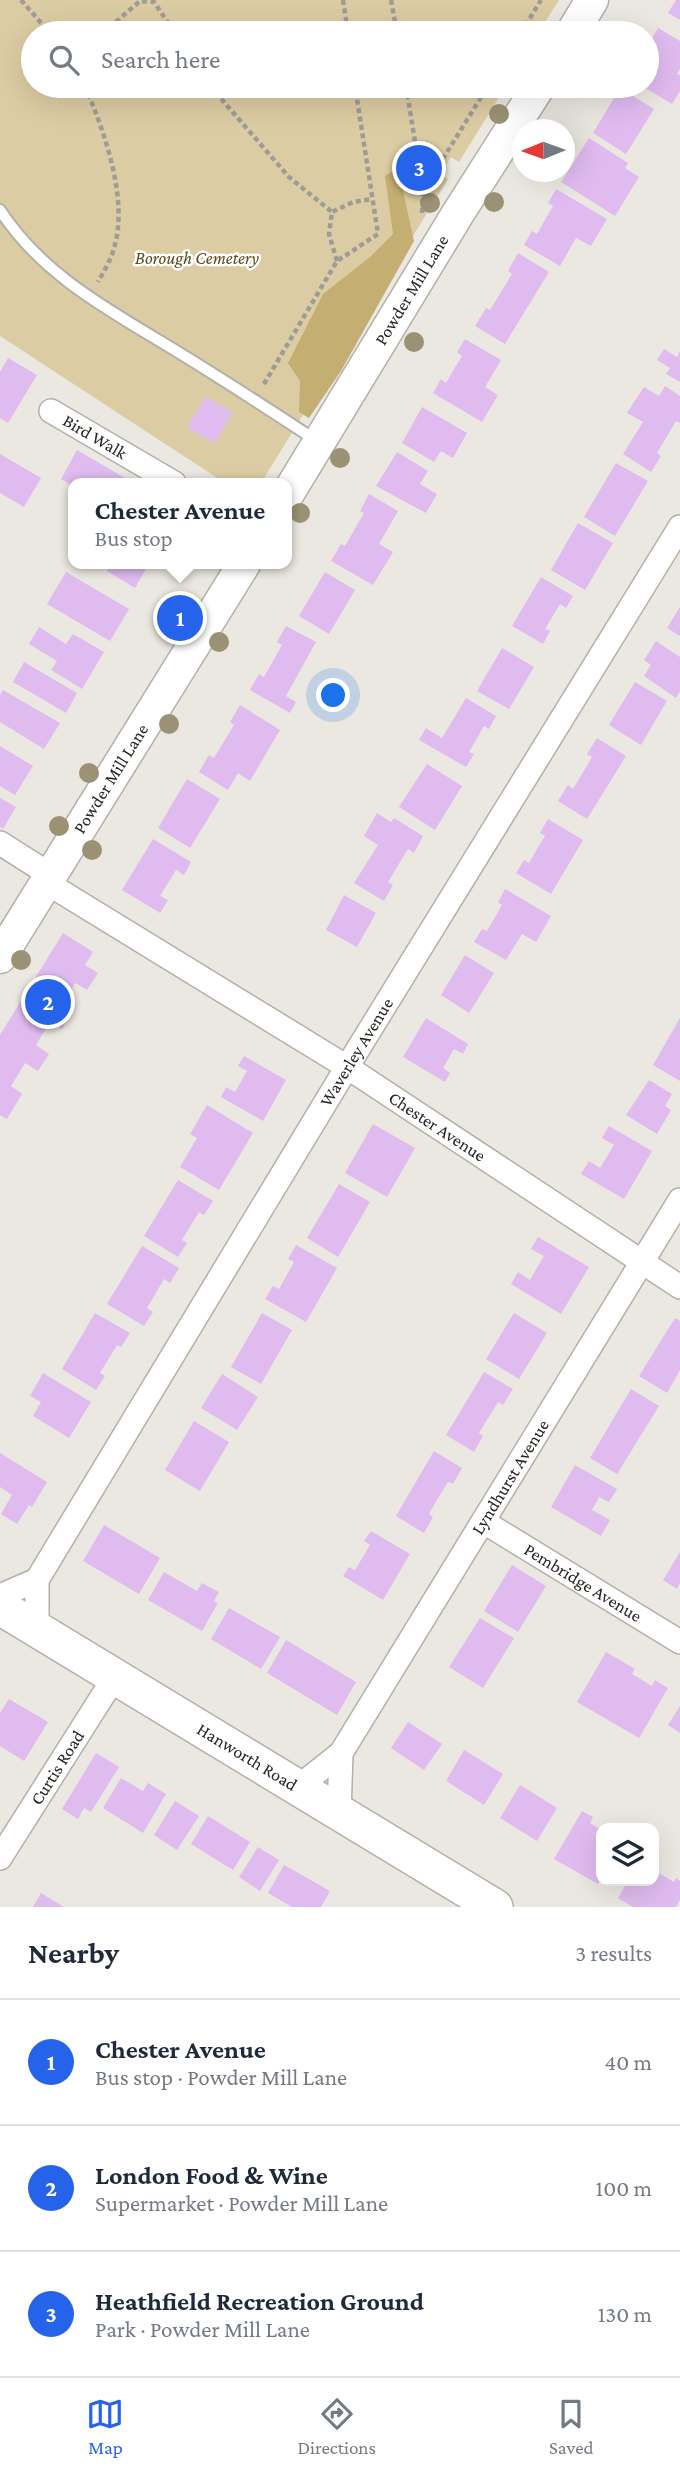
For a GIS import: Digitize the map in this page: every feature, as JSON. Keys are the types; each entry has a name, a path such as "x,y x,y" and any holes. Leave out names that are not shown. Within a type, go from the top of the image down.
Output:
{"main road":[{"name":"Hanworth Road","path":"0,1607 493,1907"}],"street":[{"path":"579,21 592,0"},
{"name":"Powder Mill Lane","path":"292,487 531,98"},
{"name":"Bird Walk","path":"51,411 165,478"},
{"name":"Waverley Avenue","path":"37,1580 347,1067 680,527"},
{"name":"Powder Mill Lane","path":"0,957 241,569"},
{"name":"Chester Avenue","path":"0,843 50,880 347,1067 680,1287"},
{"name":"Lyndhurst Avenue","path":"296,1788 341,1753 680,1200"},
{"name":"Pembridge Avenue","path":"484,1522 680,1642"},
{"path":"0,1596 37,1580 37,1630"},
{"name":"Curtis Road","path":"0,1858 114,1678"},
{"name":"Lyndhurst Avenue","path":"339,1814 341,1753"}],"lane":[{"path":"0,210 12,229 38,259 91,299 320,443"}],"path":[{"path":"21,0 39,21"},
{"path":"343,0 346,21"},
{"path":"391,0 395,21"},
{"path":"528,21 541,0"},
{"path":"117,21 140,1 154,1 167,21"},
{"path":"89,98 107,149 120,204 115,247 91,299"},
{"path":"220,98 289,177 332,212"},
{"path":"254,400 337,261 378,234 357,98"},
{"path":"409,98 423,191 422,222"},
{"path":"423,191 480,98"},
{"path":"448,150 454,154"},
{"path":"423,191 457,215"},
{"path":"332,212 352,202 372,198"},
{"path":"332,212 329,234 337,261"}],"green space":[{"name":"Borough Cemetery","path":"0,0 559,0 546,21 21,21 21,98 499,98 459,162 451,157 441,173 448,179 264,478 217,478 0,336"}],"shaded area":[{"path":"398,168 414,241 341,371 309,418 299,412 300,381 288,363 323,294 370,257 393,234 385,176"}],"building":[{"path":"676,0 680,0 680,20 668,13"},
{"path":"659,29 680,41 680,69 677,74 680,75 680,91 672,104 659,96"},
{"path":"614,98 636,98 654,109 626,154 593,133"},
{"path":"589,138 628,163 625,168 639,177 615,216 561,182 575,182 575,160"},
{"path":"556,189 607,219 591,246 576,238 560,266 524,245 532,231 537,234 553,206 548,203"},
{"path":"518,253 549,272 505,344 475,326 486,308 490,310 512,274 508,271"},
{"path":"465,339 501,360 485,387 498,395 482,422 433,393 441,379 446,383 462,356 457,352"},
{"path":"664,349 677,357 680,351 680,382 666,374 670,368 657,360"},
{"path":"8,358 37,375 8,423 0,418 0,372"},
{"path":"665,386 680,396 680,423 676,421 657,453 661,456 651,472 623,454 643,422 627,413 644,387 659,396"},
{"path":"205,397 233,412 215,443 187,428"},
{"path":"422,407 467,433 453,458 441,451 434,462 402,443"},
{"path":"77,450 125,478 68,478 68,483 61,479"},
{"path":"397,452 428,471 420,484 437,494 426,513 376,486"},
{"path":"0,454 41,478 24,507 0,493"},
{"path":"616,463 648,481 615,536 584,517"},
{"path":"369,494 398,511 379,544 393,552 373,585 331,561 341,544 345,546 364,513 360,511"},
{"path":"578,523 613,543 585,590 551,570"},
{"path":"108,569 146,569 135,588 107,571"},
{"path":"66,572 129,609 110,641 47,604"},
{"path":"325,572 355,590 329,634 299,616"},
{"path":"541,577 573,596 566,608 560,604 545,629 550,631 543,644 512,626"},
{"path":"680,607 680,636 667,628"},
{"path":"286,626 316,642 286,696 296,702 290,713 250,690 259,674 264,677 282,645 277,642"},
{"path":"39,627 66,644 73,634 104,652 82,689 51,670 57,661 29,644"},
{"path":"656,641 680,657 680,691 676,698 644,676 651,665 644,660"},
{"path":"502,648 534,667 509,709 477,691"},
{"path":"24,662 77,693 66,713 13,682"},
{"path":"635,682 667,701 641,745 609,725"},
{"path":"3,690 60,723 44,749 0,722 0,695"},
{"path":"466,698 496,716 489,729 484,726 469,752 474,754 466,767 419,740 426,728 442,738"},
{"path":"240,705 280,730 250,781 238,773 228,790 199,772 209,755 214,758 234,725 230,722"},
{"path":"597,738 626,756 587,819 558,801 568,785 573,789 592,757 587,754"},
{"path":"0,746 33,766 15,795 0,786"},
{"path":"427,764 462,786 435,830 399,807"},
{"path":"187,779 220,799 190,848 158,828"},
{"path":"0,798 16,807 3,829 0,827"},
{"path":"377,813 391,822 394,818 423,836 414,853 408,849 388,882 393,885 384,901 354,883 378,845 364,836"},
{"path":"548,819 583,840 551,894 516,873 524,860 529,863 545,836 540,833"},
{"path":"153,839 191,862 184,875 176,870 160,896 168,900 160,913 122,890"},
{"path":"505,889 551,916 536,942 522,934 506,960 474,942 482,929 487,931 502,905 498,902"},
{"path":"344,895 376,913 357,947 326,930"},
{"path":"63,933 93,952 85,965 98,973 87,990 75,983 61,1007 71,1013 62,1029 50,1022 36,1045 49,1054 38,1071 25,1063 11,1086 22,1094 7,1119 0,1115 0,1035"},
{"path":"465,955 494,973 469,1013 441,995"},
{"path":"426,1018 468,1044 463,1054 454,1049 443,1068 450,1073 445,1082 403,1057"},
{"path":"680,1018 680,1081 653,1065"},
{"path":"244,1056 286,1080 263,1121 221,1097 226,1087 235,1092 247,1071 238,1066"},
{"path":"649,1080 672,1094 665,1106 671,1110 657,1134 626,1115"},
{"path":"207,1105 253,1133 219,1190 180,1167 197,1138 190,1134"},
{"path":"373,1124 415,1148 387,1197 345,1173"},
{"path":"609,1126 652,1151 624,1199 581,1174 589,1161 600,1168 614,1145 602,1138"},
{"path":"178,1180 213,1201 204,1215 199,1212 182,1240 187,1243 178,1257 144,1236"},
{"path":"339,1184 370,1202 338,1257 307,1238"},
{"path":"538,1237 589,1267 561,1314 511,1284 518,1272 530,1280 544,1256 531,1249"},
{"path":"296,1245 337,1268 306,1322 265,1299 273,1286 279,1289 294,1262 288,1259"},
{"path":"142,1246 179,1268 170,1283 164,1279 147,1308 153,1312 144,1326 107,1304"},
{"path":"95,1313 130,1333 121,1347 117,1345 100,1373 105,1376 96,1390 62,1369"},
{"path":"262,1313 292,1330 261,1384 231,1367"},
{"path":"514,1313 547,1333 519,1379 486,1359"},
{"path":"675,1318 680,1321 680,1370 667,1393 639,1376"},
{"path":"484,1372 513,1389 503,1405 498,1402 479,1433 483,1436 474,1452 446,1435"},
{"path":"43,1373 91,1402 69,1438 33,1416 41,1402 30,1396"},
{"path":"222,1374 258,1397 237,1430 201,1408"},
{"path":"631,1389 659,1406 617,1474 590,1458"},
{"path":"194,1421 229,1442 200,1491 165,1470"},
{"path":"434,1451 462,1468 453,1484 448,1482 438,1498 429,1514 433,1517 424,1533 396,1516"},
{"path":"0,1453 47,1482 32,1507 29,1505 17,1524 1,1514 12,1495 0,1487"},
{"path":"575,1465 617,1489 609,1502 599,1497 592,1510 610,1520 601,1536 551,1507"},
{"path":"104,1525 160,1558 139,1594 83,1561"},
{"path":"371,1531 410,1554 383,1600 343,1576 349,1567 355,1570 370,1545 364,1541"},
{"path":"680,1552 680,1583 677,1589 663,1580"},
{"path":"512,1565 546,1586 518,1632 484,1611"},
{"path":"164,1572 197,1591 202,1583 219,1592 214,1601 218,1603 202,1631 148,1600"},
{"path":"229,1608 280,1637 261,1669 211,1639"},
{"path":"480,1618 514,1638 483,1688 449,1667"},
{"path":"286,1640 356,1682 337,1715 267,1673"},
{"path":"606,1652 635,1669 632,1674 652,1686 655,1680 668,1688 639,1738 577,1702"},
{"path":"9,1699 48,1722 24,1761 0,1746 0,1713"},
{"path":"680,1706 680,1733 668,1725"},
{"path":"408,1722 442,1744 424,1770 391,1748"},
{"path":"464,1750 503,1774 484,1805 446,1781"},
{"path":"96,1753 119,1767 91,1812 84,1808 78,1819 62,1809"},
{"path":"121,1778 143,1791 148,1783 166,1794 143,1833 103,1808"},
{"path":"520,1785 557,1808 537,1841 500,1818"},
{"path":"175,1801 199,1816 177,1850 154,1835"},
{"path":"582,1811 593,1817 590,1823 596,1827 596,1883 554,1859"},
{"path":"208,1816 250,1842 233,1870 191,1844"},
{"path":"258,1847 279,1860 260,1891 239,1877"},
{"path":"284,1865 330,1891 321,1907 292,1907 268,1893"},
{"path":"659,1873 674,1882 676,1878 680,1881 680,1900 676,1907 633,1907 618,1898 625,1886 659,1886"},
{"path":"41,1893 64,1907 33,1907"}],"place":[{"name":"Heathfield Recreation Ground","path":"419,168"},
{"name":"Chester Avenue","path":"180,618"},
{"name":"London Food & Wine","path":"48,1002"}]}
